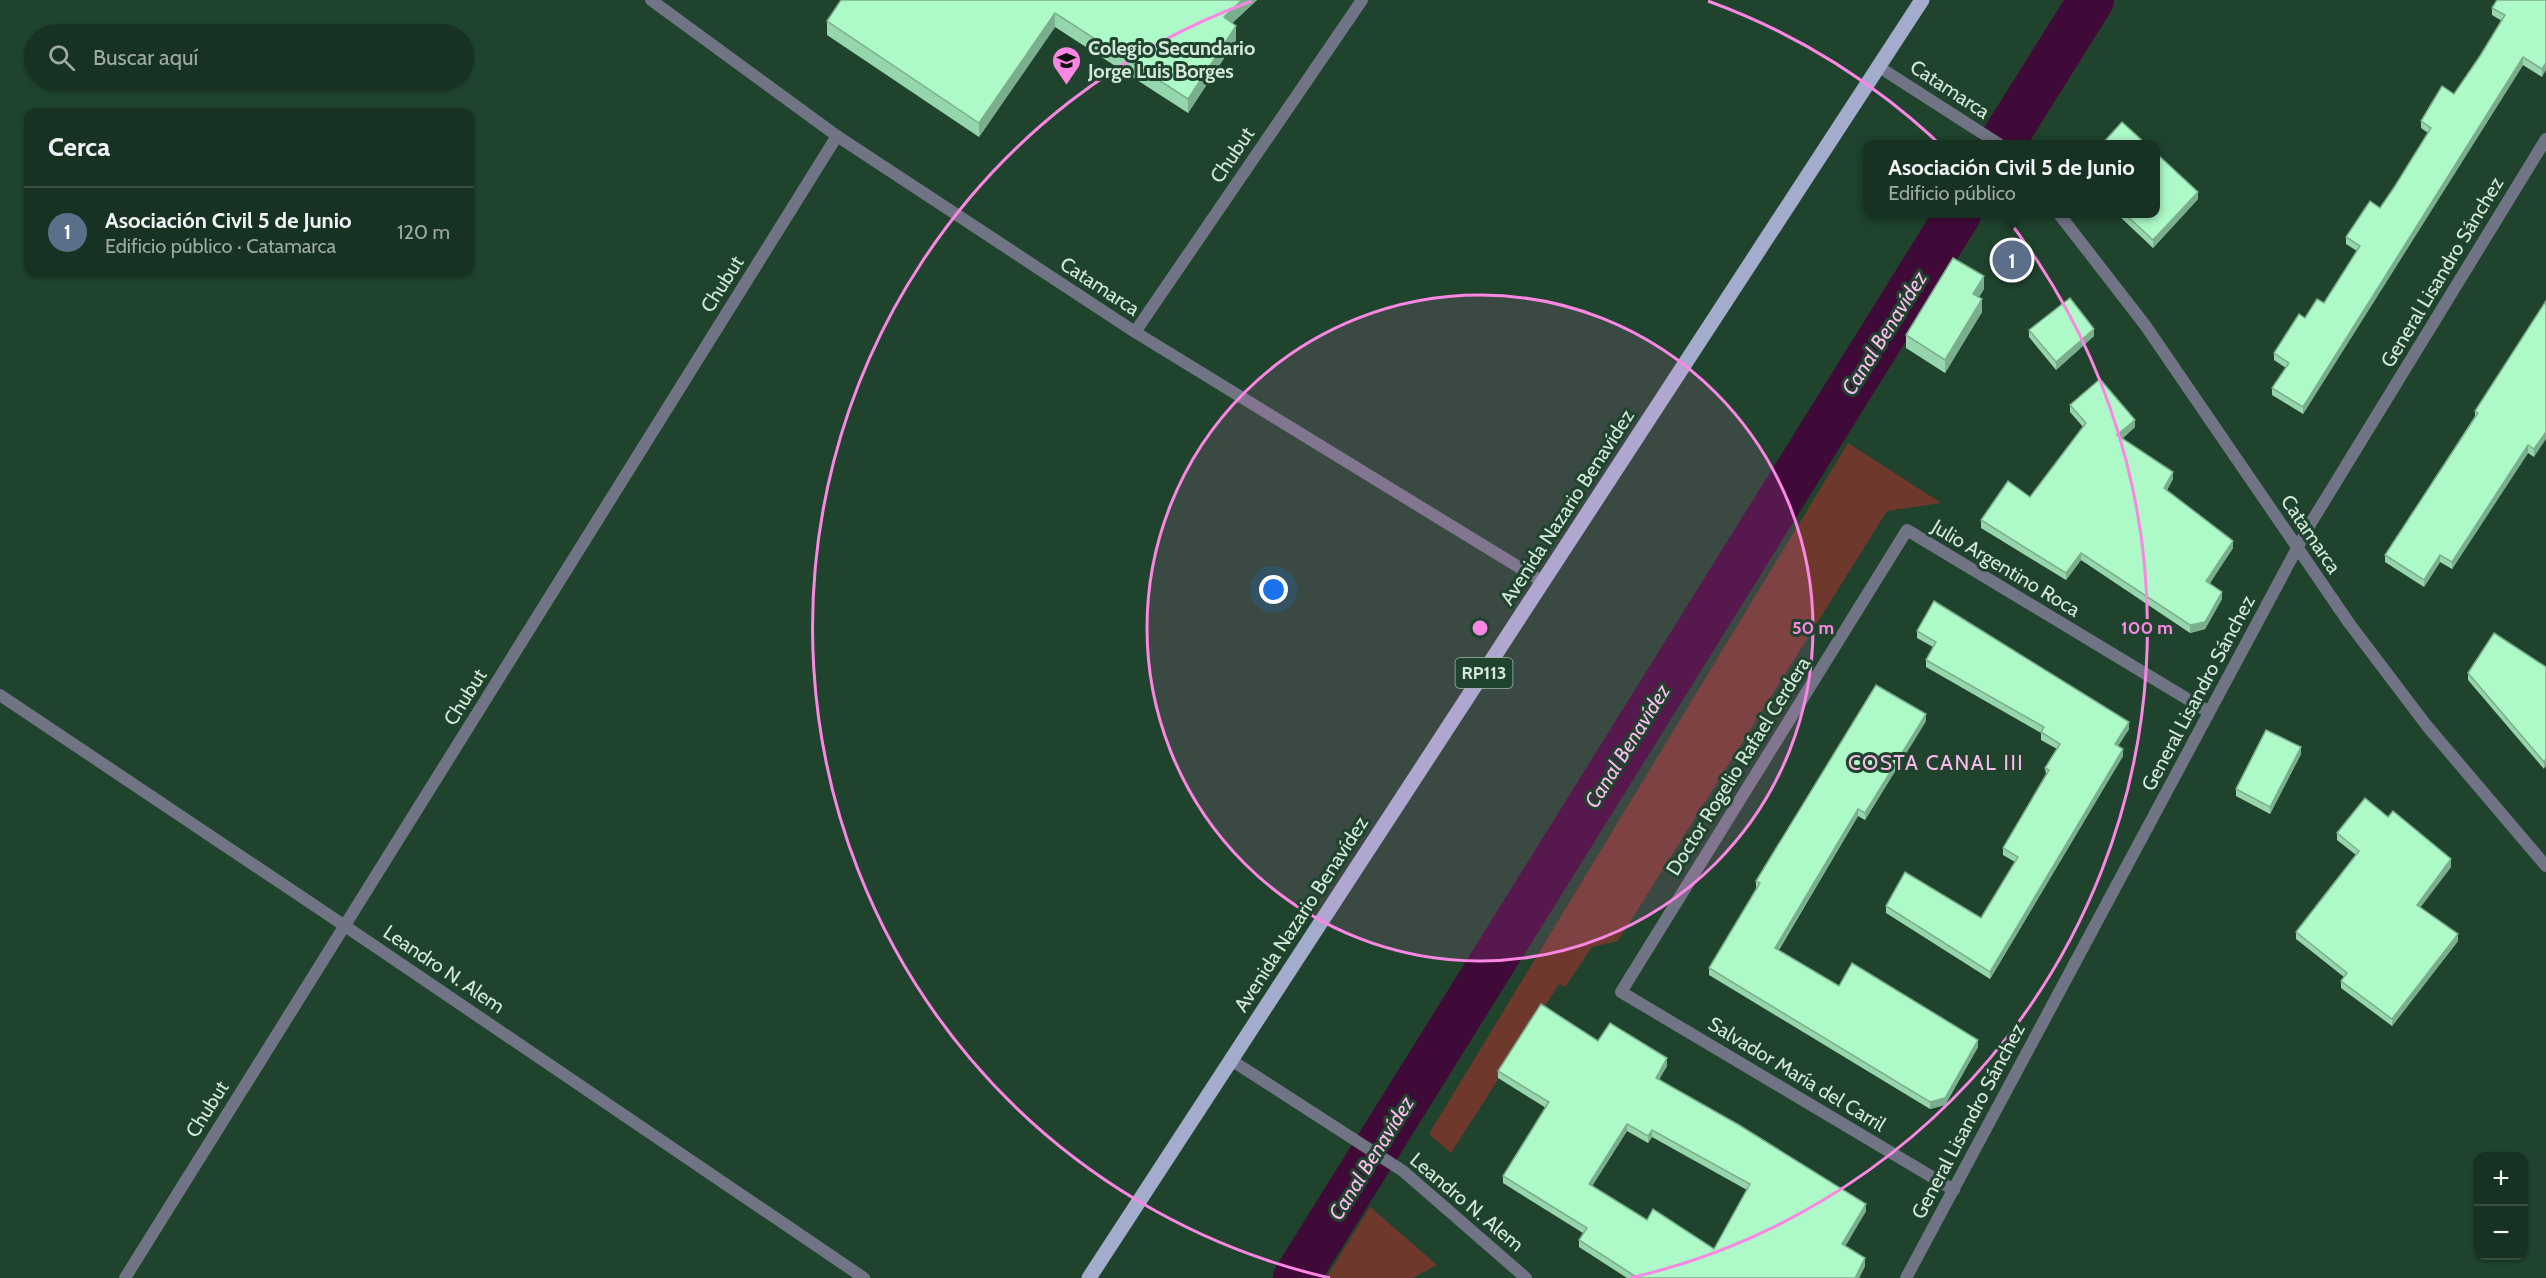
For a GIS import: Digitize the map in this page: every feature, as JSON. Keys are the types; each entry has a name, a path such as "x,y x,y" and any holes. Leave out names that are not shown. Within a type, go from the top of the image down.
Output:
{"main road":[{"name":"Avenida Nazario Benavídez","path":"1089,1278 1922,0"}],"street":[{"name":"Catamarca","path":"651,0 837,136 1135,332 1543,582"},
{"name":"Chubut","path":"1135,332 1362,0"},
{"name":"Catamarca","path":"1879,67 1993,140"},
{"name":"Chubut","path":"125,1278 837,136"},
{"name":"General Lisandro Sánchez","path":"1906,1278 2297,548 2546,139"},
{"name":"Catamarca","path":"2063,218 2145,325 2349,623 2427,726 2546,866"},
{"name":"Julio Argentino Roca","path":"1907,530 2209,712"},
{"name":"Doctor Rogelio Rafael Cerdera","path":"1621,992 1907,530"},
{"name":"Leandro N. Alem","path":"0,696 345,926 864,1278"},
{"name":"Salvador María del Carril","path":"1621,992 1954,1190"},
{"name":"Leandro N. Alem","path":"1231,1060 1403,1171 1526,1278"}],"shaded area":[{"path":"1848,443 1941,503 1887,511 1618,941 1592,947 1565,987 1559,984 1451,1153 1429,1134"},
{"path":"1370,1207 1437,1265 1413,1278 1326,1278"}],"building":[{"path":"841,0 1242,0 1224,17 1236,26 1188,99 1055,13 979,123 827,21"},
{"path":"2497,0 2546,0 2546,63 2542,69 2523,57 2303,407 2272,388 2289,363 2274,353 2299,314 2305,318 2317,299 2324,303 2360,246 2346,237 2370,201 2380,208 2431,128 2421,121 2442,86 2454,94 2505,15 2492,8"},
{"path":"2122,122 2142,140 2106,140"},
{"path":"2160,157 2198,192 2153,240 2129,218 2160,218"},
{"path":"1953,258 1984,276 1973,294 1982,299 1945,360 1906,335"},
{"path":"2070,298 2094,329 2056,362 2029,330"},
{"path":"2546,301 2546,432 2534,449 2528,445 2452,562 2440,555 2424,580 2385,555 2478,413 2475,411"},
{"path":"2100,379 2135,420 2117,435 2173,472 2164,488 2233,541 2206,581 2222,592 2205,622 2190,625 2081,553 2066,573 1981,520 2008,481 2030,497 2086,423 2070,405"},
{"path":"1934,601 2129,722 2115,744 2123,749 1990,972 1886,906 1905,872 1981,918 2018,857 2003,848 2049,770 2045,768 2060,744 2041,732 2044,727 1926,660 1936,642 1917,631"},
{"path":"2494,633 2546,667 2546,759 2544,762 2468,673"},
{"path":"1876,685 1926,714 1865,813 1858,809 1775,948 1839,986 1852,963 1978,1040 1945,1098 1930,1102 1709,968 1760,883 1756,881"},
{"path":"2266,730 2301,747 2270,807 2236,789"},
{"path":"2365,798 2388,817 2393,811 2451,859 2417,905 2458,934 2392,1019 2341,981 2347,973 2296,932 2359,851 2337,833"},
{"path":"1541,1004 1598,1041 1610,1023 1667,1058 1656,1078 1739,1125 1866,1204 1842,1244 1865,1258 1855,1278 1638,1278 1579,1240 1587,1228 1503,1176 1549,1102 1498,1071","holes":["1627,1124 1648,1136 1652,1130 1750,1184 1714,1249 1653,1209 1647,1220 1589,1184"]}],"waterway":[{"name":"Canal Benavídez","path":"2004,140 2091,0"},
{"name":"Canal Benavídez","path":"1296,1278 1956,218"}],"place":[{"name":"Colegio Secundario Jorge Luis Borges","path":"1067,86"},
{"name":"Asociación Civil 5 de Junio","path":"2012,260"}],"district":[{"name":"COSTA CANAL III","path":"1936,762"}]}
